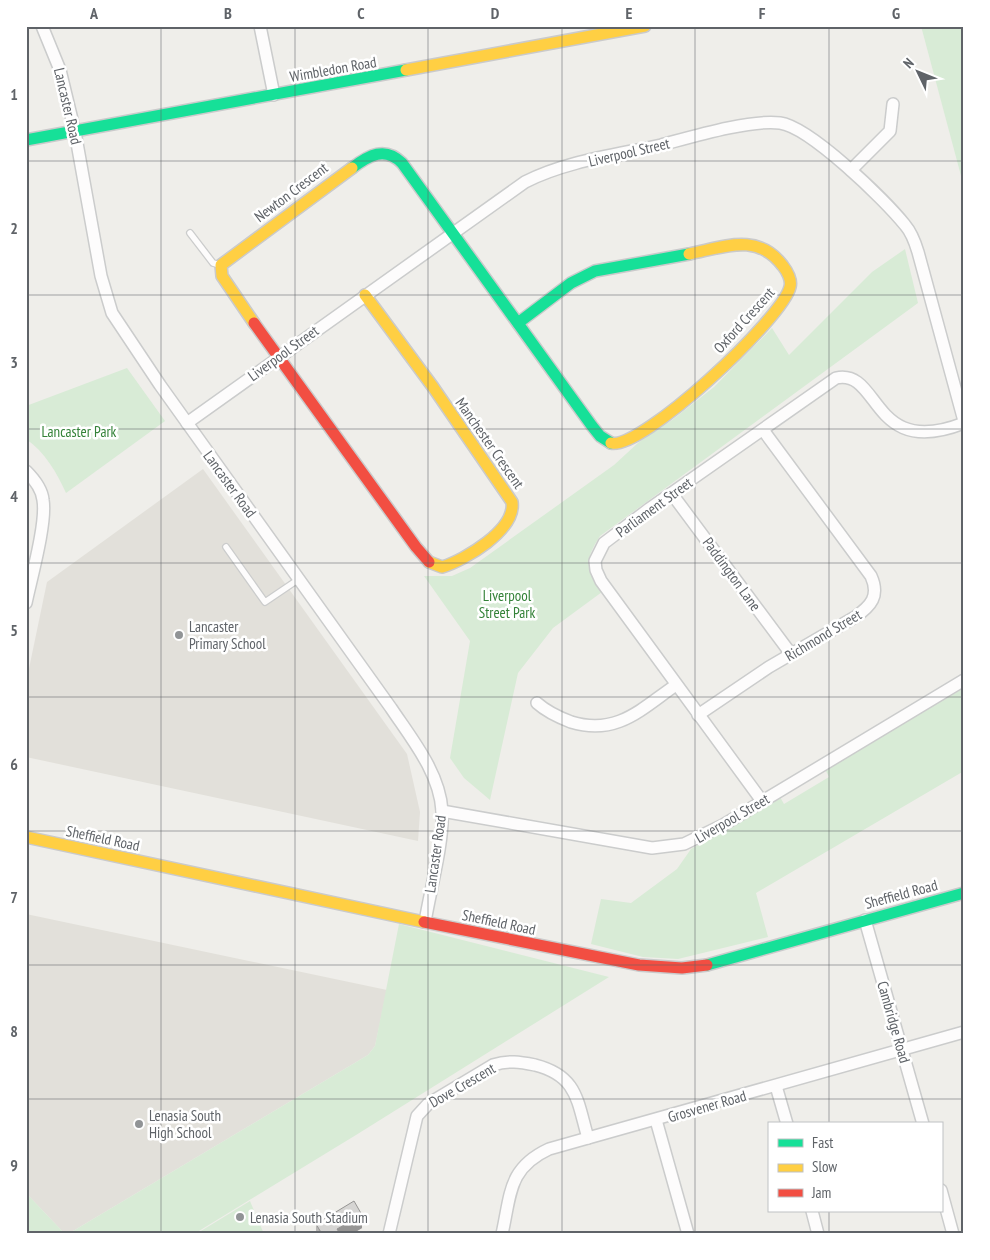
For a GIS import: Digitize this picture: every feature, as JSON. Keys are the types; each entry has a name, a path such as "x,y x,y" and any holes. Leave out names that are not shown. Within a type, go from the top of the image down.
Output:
{"street":[{"name":"Lancaster Road","path":"42,26 60,70 74,132 101,276 112,313 187,423 418,748 432,777 442,811 425,922"},
{"path":"260,26 274,95"},
{"name":"Wimbledon Road","path":"26,140 644,26"},
{"path":"850,170 890,131 893,104"},
{"name":"Liverpool Street","path":"187,423 496,201 539,175 726,129 779,122 792,126 841,160 905,224 914,241 964,422"},
{"name":"Newton Crescent","path":"221,266 225,260 318,190 362,160 388,151 399,159 452,234"},
{"name":"Oxford Crescent","path":"452,234 598,434 611,443 620,444 637,437 657,423 717,371 778,307 788,293 790,278 780,263 756,245 740,244 595,271 584,276 518,322"},
{"path":"221,266 222,276 277,357"},
{"name":"Manchester Crescent","path":"277,357 423,556 435,565 442,567 448,566 466,555 506,524 513,509 512,502 433,387 365,296"},
{"name":"Parliament Street","path":"762,801 601,581 596,570 595,561 604,543 829,382 844,376 858,383 888,418 905,430 936,433 964,422"},
{"name":"Richmond Street","path":"698,715 791,654 867,609 874,600 875,586 871,576 763,430"},
{"path":"26,471 40,491 44,501 44,513 26,603"},
{"name":"Paddington Lane","path":"672,494 791,654"},
{"name":"Liverpool Street","path":"442,811 652,848 666,848 684,844 704,836 964,680"},
{"path":"537,704 558,717 570,721 595,727 608,726 633,715 676,685"},
{"name":"Sheffield Road","path":"26,837 425,922 639,965 682,968 699,967 748,955 964,892"},
{"name":"Cambridge Road","path":"865,920 922,1122"},
{"name":"Grosvener Road","path":"502,1234 514,1183 519,1171 527,1161 549,1149 964,1032"},
{"name":"Dove Crescent","path":"389,1234 417,1116 428,1104 493,1065 503,1062 521,1062 559,1074 574,1090 588,1138"},
{"path":"776,1086 786,1122"},
{"path":"656,1120 688,1234"},
{"path":"942,1194 953,1234"},
{"path":"812,1212 818,1234"}],"lane":[{"path":"190,233 213,263 221,266"},
{"path":"226,547 265,602 299,579"}],"shaded area":[{"name":"Lancaster Primary School","path":"203,469 407,754 420,812 418,841 26,757 26,683 47,582"},
{"name":"Lenasia South High School","path":"26,914 387,990 375,1046 368,1055 68,1234 65,1234 26,1193"}],"green space":[{"path":"921,26 964,26 964,187"},
{"name":"Liverpool Street Park","path":"905,249 918,303 600,536 591,552 589,564 590,570 602,592 553,628 518,673 490,800 464,778 450,758 470,641 424,576 452,576 470,568 614,465 639,442 672,420 714,387 772,328 789,355 872,272"},
{"name":"Lancaster Park","path":"127,368 165,421 66,493 50,463 26,439 26,406"},
{"path":"964,688 964,771 756,893 768,937 678,959 643,957 591,944 601,899 631,903 677,869 691,849 780,797 784,804 829,777 825,769"},
{"path":"399,924 609,977 194,1234 68,1234 368,1055 375,1046"},
{"path":"26,1193 65,1234 26,1234"},
{"name":"Lenasia South Stadium","path":"250,1201 264,1234 196,1234"}],"building":[{"path":"354,1201 362,1215 337,1229 340,1234 322,1234 316,1224"}],"traffic: fast":[{"path":"26,140 406,70"},
{"path":"352,168 365,159 377,154 389,155 402,163 592,426 600,436 611,443"},
{"path":"518,323 571,283 595,271 689,254"},
{"path":"707,965 964,893"}],"traffic: slow":[{"path":"406,70 645,26"},
{"path":"254,323 222,276 221,265 352,168"},
{"path":"611,443 627,440 651,426 709,380 763,326 782,303 790,287 790,279 785,268 773,255 752,245 728,246 689,254"},
{"path":"365,295 433,387 512,502 511,513 506,523 498,533 475,551 442,567 429,562"},
{"path":"26,837 424,922"}],"traffic: jam":[{"path":"254,323 416,547 429,562"},
{"path":"424,922 639,965 682,968 707,965"}],"place":[{"name":"Lancaster Primary School","path":"179,635"},
{"name":"Lenasia South High School","path":"139,1124"},
{"name":"Lenasia South Stadium","path":"240,1217"}]}
